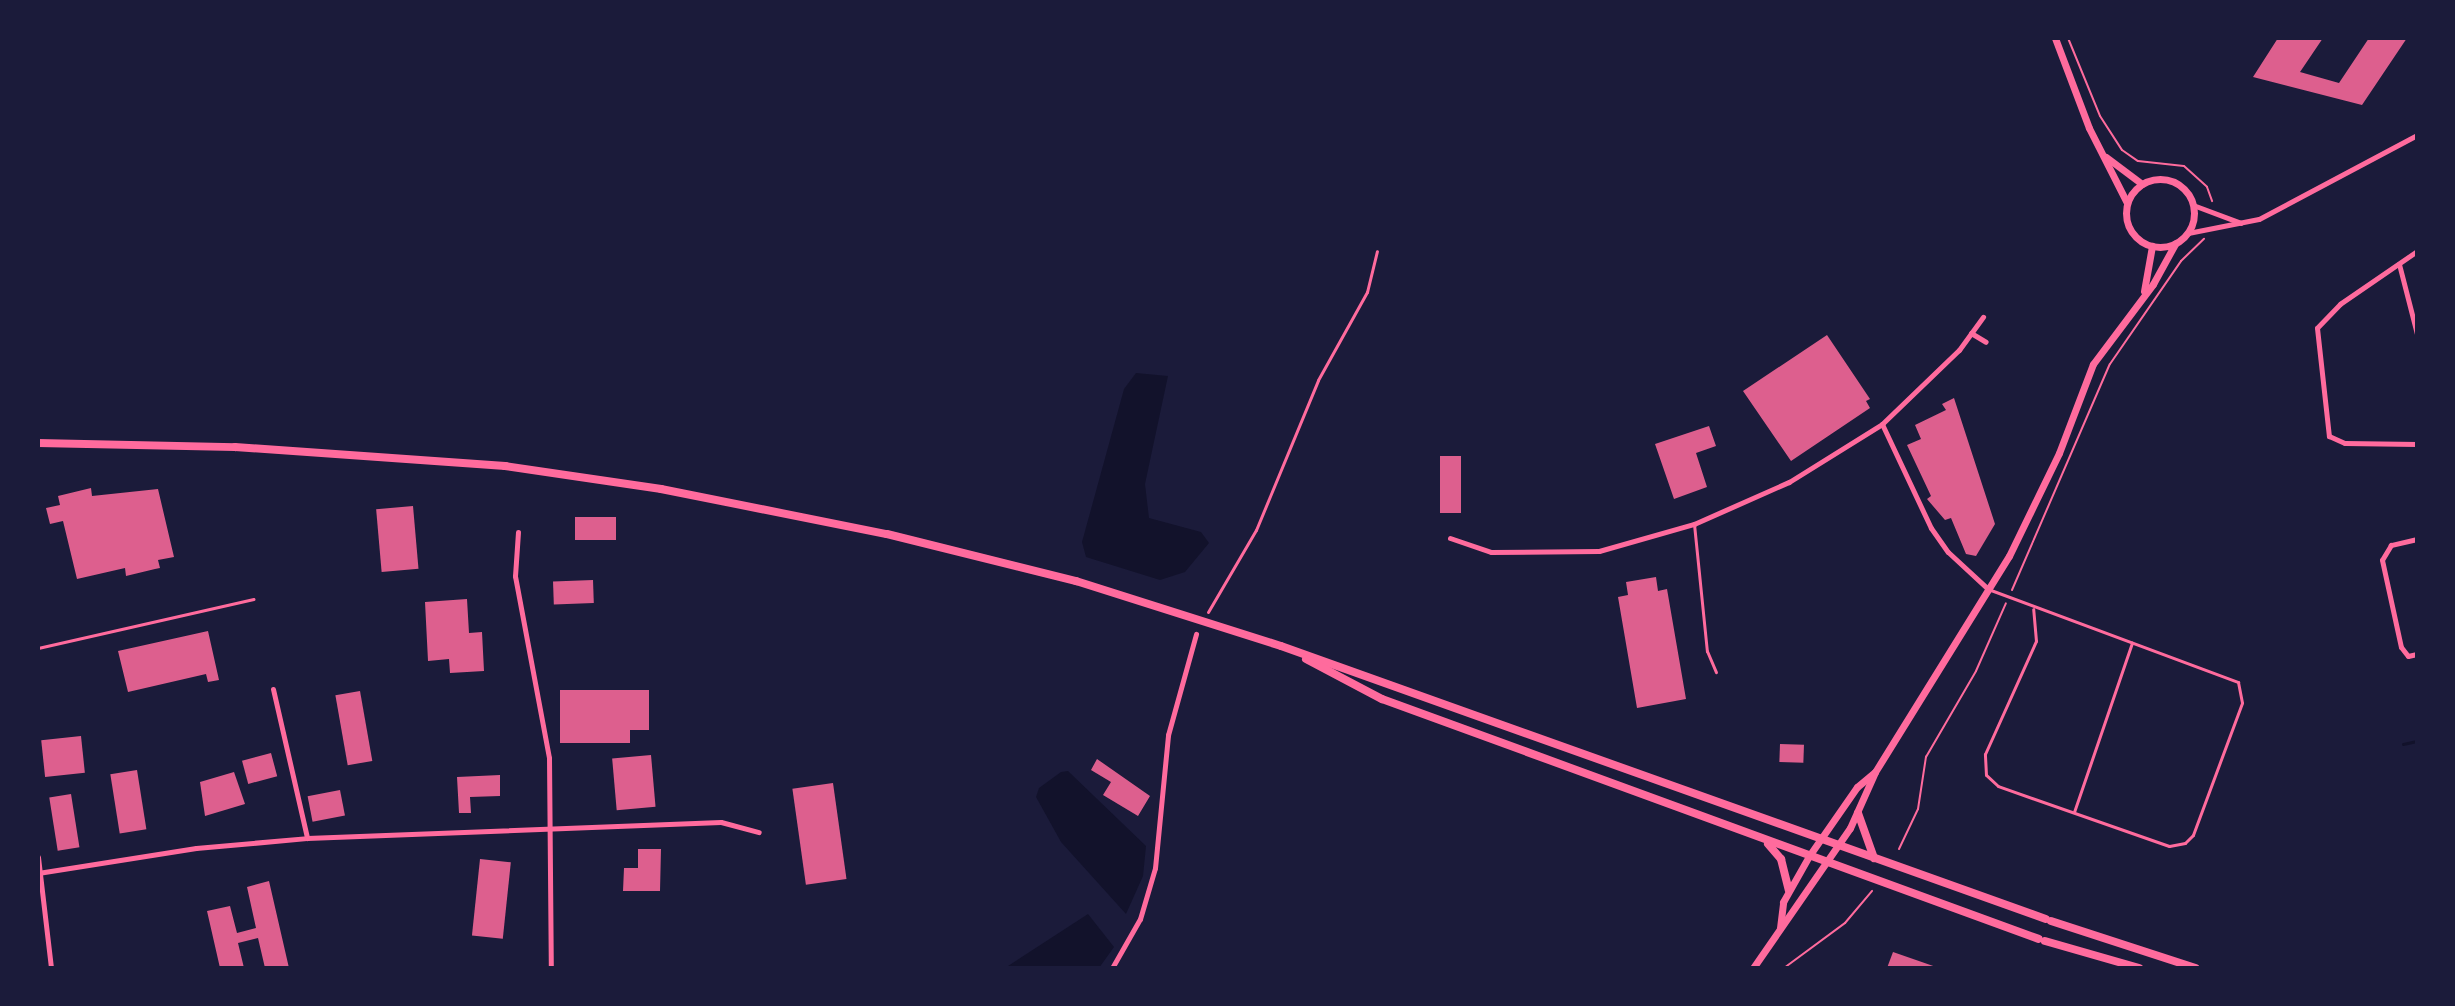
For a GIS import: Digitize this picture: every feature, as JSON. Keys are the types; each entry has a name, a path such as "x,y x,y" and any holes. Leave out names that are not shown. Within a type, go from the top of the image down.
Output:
{"main road":[{"path":"38,443 235,447 505,466 661,489 887,534 1076,581 1281,646 1838,846 2196,968"},
{"path":"1281,646 1382,699 1867,878 2042,940 2139,968"},
{"path":"1858,813 1875,859"},
{"path":"1765,841 1781,859 1789,890"}],"street":[{"path":"2055,38 2127,203 2128,226 2152,246 2175,244"},
{"path":"1753,968 1858,813 1875,772 1988,589 2047,480 2093,364 2142,297 2175,244 2188,233 2242,224 2417,135"},
{"path":"2104,156 2142,184"},
{"path":"2127,203 2142,184 2158,179 2175,183 2193,205 2211,216 2242,224"},
{"path":"2188,233 2193,205"},
{"path":"2142,297 2152,246"},
{"path":"2417,251 2321,319 2317,328 2329,436 2345,443 2417,444"},
{"path":"2399,264 2417,334"},
{"path":"1450,538 1491,552 1569,553 1599,551 1694,524 1789,482 1882,424 1983,317"},
{"path":"1971,333 1986,342"},
{"path":"1882,424 1931,528 1948,552 1988,589"},
{"path":"518,532 515,576 546,725 551,968"},
{"path":"2417,539 2391,545 2382,560 2401,647 2408,656 2417,654"},
{"path":"1112,968 1140,919 1155,868 1168,735 1196,634"},
{"path":"273,689 307,838"},
{"path":"1780,928 1789,890 1809,856 1857,787 1875,772"},
{"path":"39,873 196,848 307,838 721,822 759,832"},
{"path":"38,857 51,968"}],"lane":[{"path":"1208,612 1256,530 1318,380 1367,292 1377,251"},
{"path":"1694,524 1707,651 1716,672"},
{"path":"1988,589 2055,617 2222,672 2238,682 2242,703 2193,835 2185,843 2169,846 1998,786 1983,769 2036,641 2033,609"},
{"path":"38,648 254,599"},
{"path":"2074,812 2132,643"}],"path":[{"path":"2068,38 2100,116 2122,150 2138,161 2169,161 2188,169 2207,187 2211,216"},
{"path":"1899,849 1918,809 1926,757 1976,671 2110,364 2181,261 2202,247 2207,231"},
{"path":"1784,968 1845,923 1872,891"}],"shaded area":[{"path":"1136,373 1168,376 1145,484 1149,518 1201,532 1209,543 1185,572 1160,580 1086,557 1082,542 1124,389"},
{"path":"1068,771 1146,846 1143,876 1126,914 1061,842 1036,797 1039,788 1061,772"},
{"path":"1088,914 1114,947 1099,968 1005,968"}],"building":[{"path":"2278,38 2323,38 2300,72 2339,83 2369,38 2407,38 2362,105 2253,77"},
{"path":"1827,335 1870,399 1866,401 1870,408 1791,461 1743,391"},
{"path":"1954,398 1995,524 1976,556 1966,554 1951,518 1945,520 1927,499 1931,496 1907,445 1921,439 1915,425 1946,410 1942,404"},
{"path":"1709,426 1716,446 1696,453 1707,487 1674,499 1655,444"},
{"path":"1440,456 1461,456 1461,513 1440,513"},
{"path":"91,488 92,496 158,489 174,557 158,560 160,568 126,576 125,568 77,579 63,521 50,524 46,508 60,505 58,496"},
{"path":"413,506 418,569 382,572 376,509"},
{"path":"575,517 616,517 616,540 575,540"},
{"path":"1656,577 1658,591 1667,589 1686,699 1637,708 1618,597 1628,595 1626,582"},
{"path":"593,580 594,603 554,604 553,581"},
{"path":"467,599 469,633 482,632 484,671 450,673 449,659 428,661 425,602"},
{"path":"208,631 219,680 208,682 206,674 128,692 118,651"},
{"path":"560,690 649,690 649,730 630,730 630,743 560,743"},
{"path":"360,691 372,761 348,765 335,695"},
{"path":"81,736 85,773 45,777 41,740"},
{"path":"1780,744 1804,745 1803,763 1779,762"},
{"path":"271,753 277,776 248,784 242,761"},
{"path":"651,755 656,807 617,810 612,758"},
{"path":"1097,759 1150,796 1138,816 1103,795 1111,782 1091,770"},
{"path":"137,770 146,829 120,833 110,774"},
{"path":"234,772 245,804 205,816 200,782"},
{"path":"500,775 500,796 470,797 471,813 459,813 457,777"},
{"path":"833,783 846,879 806,885 792,789"},
{"path":"340,790 345,816 313,822 308,796"},
{"path":"71,794 79,847 58,851 49,797"},
{"path":"638,849 661,849 660,891 623,891 624,868 638,868"},
{"path":"480,859 511,862 503,939 472,936"},
{"path":"269,881 289,968 265,968 258,938 238,943 244,968 220,968 207,911 230,906 237,933 256,928 247,887"},
{"path":"1893,952 1939,968 1887,968"}],"waterway":[{"path":"2403,744 2417,741"}]}
